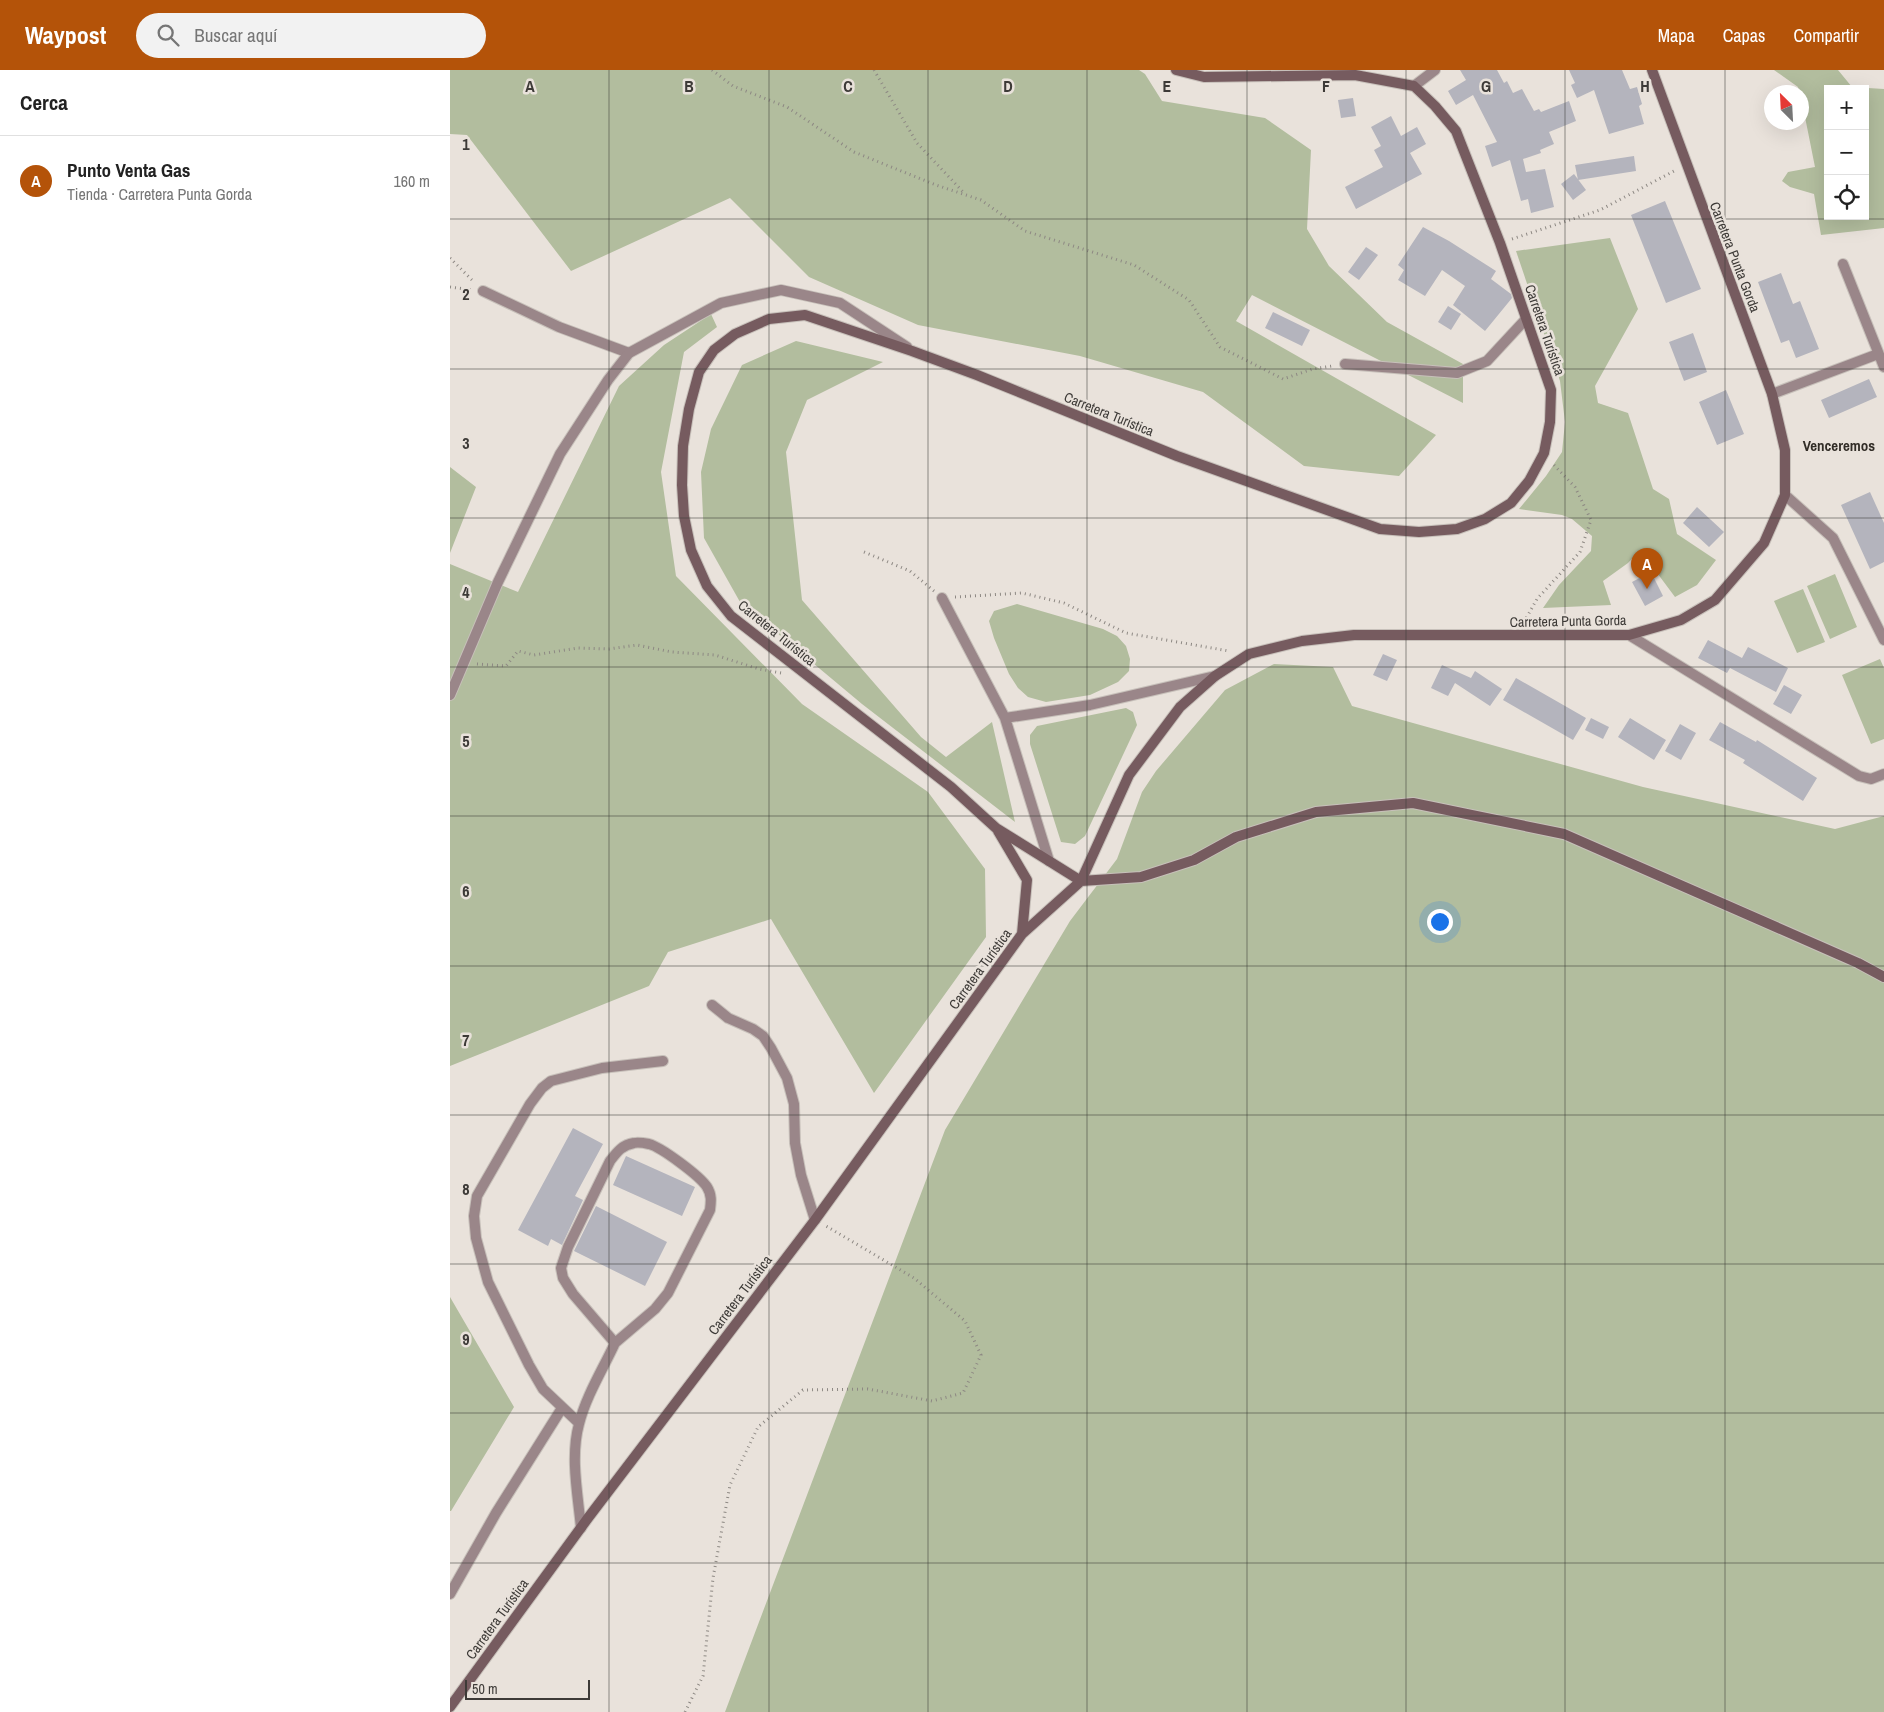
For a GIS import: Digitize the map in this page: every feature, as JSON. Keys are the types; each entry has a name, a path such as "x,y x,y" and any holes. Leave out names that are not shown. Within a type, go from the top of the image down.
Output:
{"main road":[{"path":"1176,70 1204,77 1355,75 1414,86"},
{"name":"Carretera Punta Gorda","path":"1080,881 1128,775 1180,708 1215,676 1249,654 1302,641 1354,635 1629,635 1681,620 1715,600 1764,543 1785,495 1785,450 1772,394 1652,70"},
{"name":"Carretera Turística","path":"450,1707 580,1528 815,1220 1022,934 1080,881 996,828 951,786 731,616 707,586 691,550 684,516 682,485 683,446 688,409 699,372 714,350 736,334 769,320 804,315 912,351 1177,456 1380,529 1419,532 1457,529 1485,519 1511,502 1529,481 1544,453 1550,422 1551,390 1500,243 1456,131 1435,106 1414,86"},
{"path":"1080,881 1141,877 1194,860 1236,837 1316,812 1413,803 1564,834 1849,959 1884,977"},
{"path":"996,828 1027,880 1022,934"}],"street":[{"path":"1414,86 1435,70"},
{"path":"1843,264 1884,367"},
{"path":"450,695 498,582 560,454 608,380 629,353 721,303 781,290 840,302 912,351"},
{"path":"483,291 559,327 629,353"},
{"path":"1345,364 1457,373 1487,360 1526,320"},
{"path":"1772,394 1878,354"},
{"path":"1785,495 1833,538 1884,640"},
{"path":"942,598 1005,718 1048,861"},
{"path":"1629,635 1859,776 1871,779 1884,774"},
{"path":"1005,718 1090,705 1215,676"},
{"path":"712,1005 728,1018 753,1029 763,1036 787,1078 794,1104 795,1144 801,1175 815,1220"},
{"path":"579,1423 543,1389 488,1282 476,1238 474,1216 478,1196 530,1104 542,1088 551,1081 602,1068 663,1062"},
{"path":"580,1528 576,1437 588,1399 615,1343 655,1309 668,1293 710,1210 711,1198 708,1188 697,1175 651,1144 636,1142 626,1145 618,1150 610,1161 568,1247 561,1268 563,1278 573,1294 615,1343"},
{"path":"450,1594 496,1513 562,1408"}],"path":[{"path":"712,70 733,86 787,107 854,152 982,200 1025,231 1134,264 1189,300 1220,347 1283,379 1313,369 1345,364"},
{"path":"874,70 916,143 966,195"},
{"path":"1500,243 1600,210 1686,165"},
{"path":"450,258 483,291"},
{"path":"450,287 483,291"},
{"path":"1517,635 1537,599 1580,552 1591,520 1575,487 1544,453"},
{"path":"864,552 910,571 942,598 1022,593 1064,603 1126,632 1249,654"},
{"path":"464,664 506,666 518,651 534,655 578,648 609,649 637,644 672,652 715,655 759,669 785,673"},
{"path":"685,1712 703,1676 713,1578 730,1485 758,1426 803,1390 868,1389 932,1400 963,1392 981,1355 965,1321 914,1278 815,1220"}],"green space":[{"path":"450,70 1139,70 1145,74 1162,101 1265,118 1311,150 1307,229 1329,266 1387,322 1463,364 1463,403 1252,295 1236,321 1436,435 1399,476 1304,466 1203,392 1080,356 918,325 809,277 730,198 571,271 467,135 450,134"},
{"path":"1774,70 1838,70 1850,85 1824,85 1824,220 1869,220 1869,88 1884,89 1884,228 1821,235 1814,194 1790,187 1782,181 1788,172 1815,167 1808,130 1809,85 1795,85"},
{"path":"1610,238 1638,309 1595,386 1598,403 1628,413 1653,489 1669,499 1677,534 1716,560 1697,585 1675,597 1640,550 1628,563 1603,581 1611,605 1543,608 1559,585 1591,551 1592,536 1572,519 1562,515 1519,509 1546,476 1562,452 1565,422 1560,381 1516,251"},
{"path":"711,314 717,327 684,352 661,472 676,576 802,704 928,792 985,869 986,937 874,1093 771,919 668,952 649,986 450,1066 450,564 518,592 619,386 664,345"},
{"path":"796,341 883,362 807,400 786,452 802,600 921,737 946,757 992,722 1015,822 862,704 740,602 704,538 701,472 711,429 742,365"},
{"path":"450,467 476,487 450,553"},
{"path":"1835,574 1857,627 1830,639 1807,586"},
{"path":"1803,589 1825,642 1797,653 1774,601"},
{"path":"1017,604 1103,629 1117,636 1126,646 1130,659 1129,671 1118,682 1090,695 1046,702 1028,697 1018,688 1009,674 989,621 994,611"},
{"path":"1880,659 1884,668 1884,739 1871,744 1842,675"},
{"path":"1274,664 1333,667 1352,706 1643,787 1835,829 1884,816 1884,1712 725,1712 945,1130 1070,921 1117,859 1142,792 1156,771 1225,690"},
{"path":"1126,708 1133,712 1137,725 1085,836 1075,844 1061,842 1030,744 1030,735 1037,726"},
{"path":"450,1297 514,1407 451,1511 450,1511"}],"building":[{"path":"1460,70 1497,70 1504,83 1507,81 1513,93 1522,89 1534,111 1539,109 1541,112 1569,101 1576,121 1549,132 1554,144 1540,150 1541,153 1523,159 1526,172 1545,169 1554,207 1531,213 1528,199 1521,201 1510,160 1492,167 1485,146 1497,142 1473,95 1456,105 1448,91 1466,80"},
{"path":"1569,70 1622,70 1630,89 1637,87 1642,104 1639,106 1644,124 1609,134 1594,90 1577,98 1571,85 1575,83"},
{"path":"1353,98 1356,116 1341,118 1338,100"},
{"path":"1391,116 1401,136 1417,127 1426,144 1410,153 1422,174 1356,209 1345,187 1383,167 1374,150 1381,146 1371,127"},
{"path":"1634,156 1636,171 1578,180 1575,165"},
{"path":"1574,174 1586,190 1573,200 1561,184"},
{"path":"1665,201 1701,289 1666,303 1631,215"},
{"path":"1423,227 1496,271 1491,279 1511,294 1512,298 1485,331 1453,305 1465,286 1442,270 1425,296 1398,280 1404,270 1398,265"},
{"path":"1366,247 1378,255 1359,280 1348,272"},
{"path":"1781,273 1793,304 1800,301 1819,349 1796,358 1789,340 1781,343 1758,282"},
{"path":"1448,306 1461,314 1451,330 1438,322"},
{"path":"1273,312 1310,330 1302,346 1265,328"},
{"path":"1693,333 1707,372 1684,381 1669,342"},
{"path":"1869,379 1877,397 1829,418 1821,400"},
{"path":"1726,390 1744,434 1717,445 1699,402"},
{"path":"1870,492 1884,523 1884,562 1870,569 1841,505"},
{"path":"1697,507 1724,532 1709,547 1683,523"},
{"path":"1651,572 1663,596 1645,606 1632,582"},
{"path":"1708,640 1742,658 1748,647 1788,668 1776,692 1730,668 1727,673 1698,658"},
{"path":"1383,654 1397,660 1387,681 1373,675"},
{"path":"1442,665 1471,678 1475,671 1502,689 1490,706 1455,683 1448,696 1431,688"},
{"path":"1516,678 1586,718 1573,740 1503,700"},
{"path":"1784,685 1802,695 1791,714 1773,704"},
{"path":"1591,718 1609,727 1603,739 1585,730"},
{"path":"1630,718 1666,740 1654,760 1618,737"},
{"path":"1720,722 1756,742 1757,740 1817,778 1803,801 1743,763 1745,760 1709,740"},
{"path":"1680,724 1696,733 1681,760 1665,751"},
{"path":"573,1128 603,1144 575,1196 583,1200 562,1245 551,1239 548,1246 518,1230"},
{"path":"626,1156 695,1187 682,1216 613,1185"},
{"path":"596,1206 667,1242 645,1286 574,1251"}],"place":[{"name":"Punto Venta Gas","path":"1647,589"}],"district":[{"name":"Venceremos","path":"1839,446"}]}
